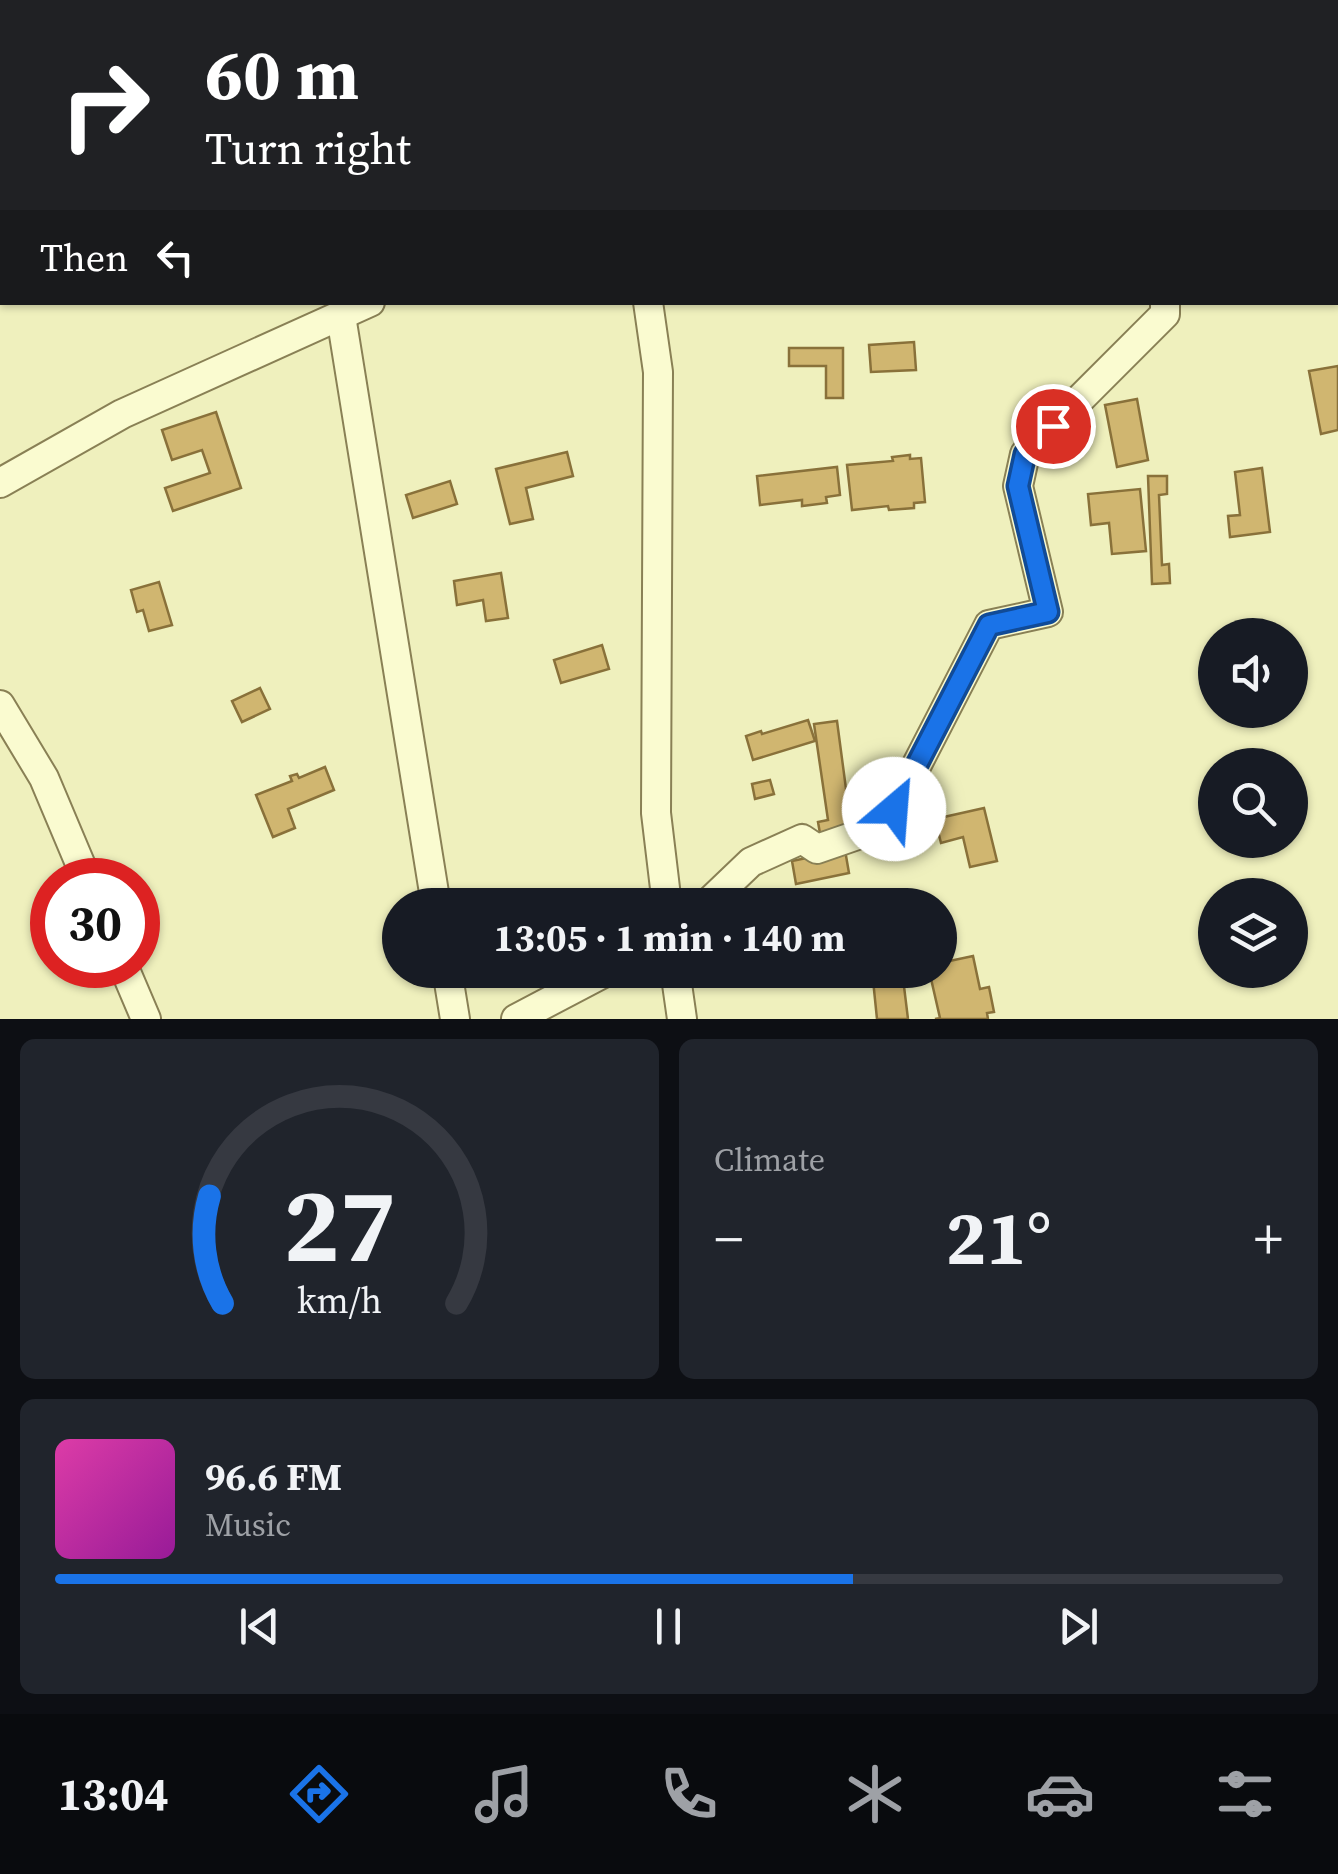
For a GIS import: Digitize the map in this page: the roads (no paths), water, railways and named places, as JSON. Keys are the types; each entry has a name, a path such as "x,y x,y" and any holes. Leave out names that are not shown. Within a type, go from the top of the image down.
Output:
{"street":[{"path":"0,483 122,414 364,305"},
{"path":"648,305 658,372 656,813 665,888"},
{"path":"724,888 751,862 802,839 817,849 870,831 894,809 989,625 1048,612 1018,486 1025,454 1164,314 1165,305"},
{"path":"340,316 433,888"},
{"path":"0,704 44,778 78,858"},
{"path":"133,988 146,1019"},
{"path":"450,988 455,1019"},
{"path":"516,1019 575,988"},
{"path":"678,988 682,1019"}]}
